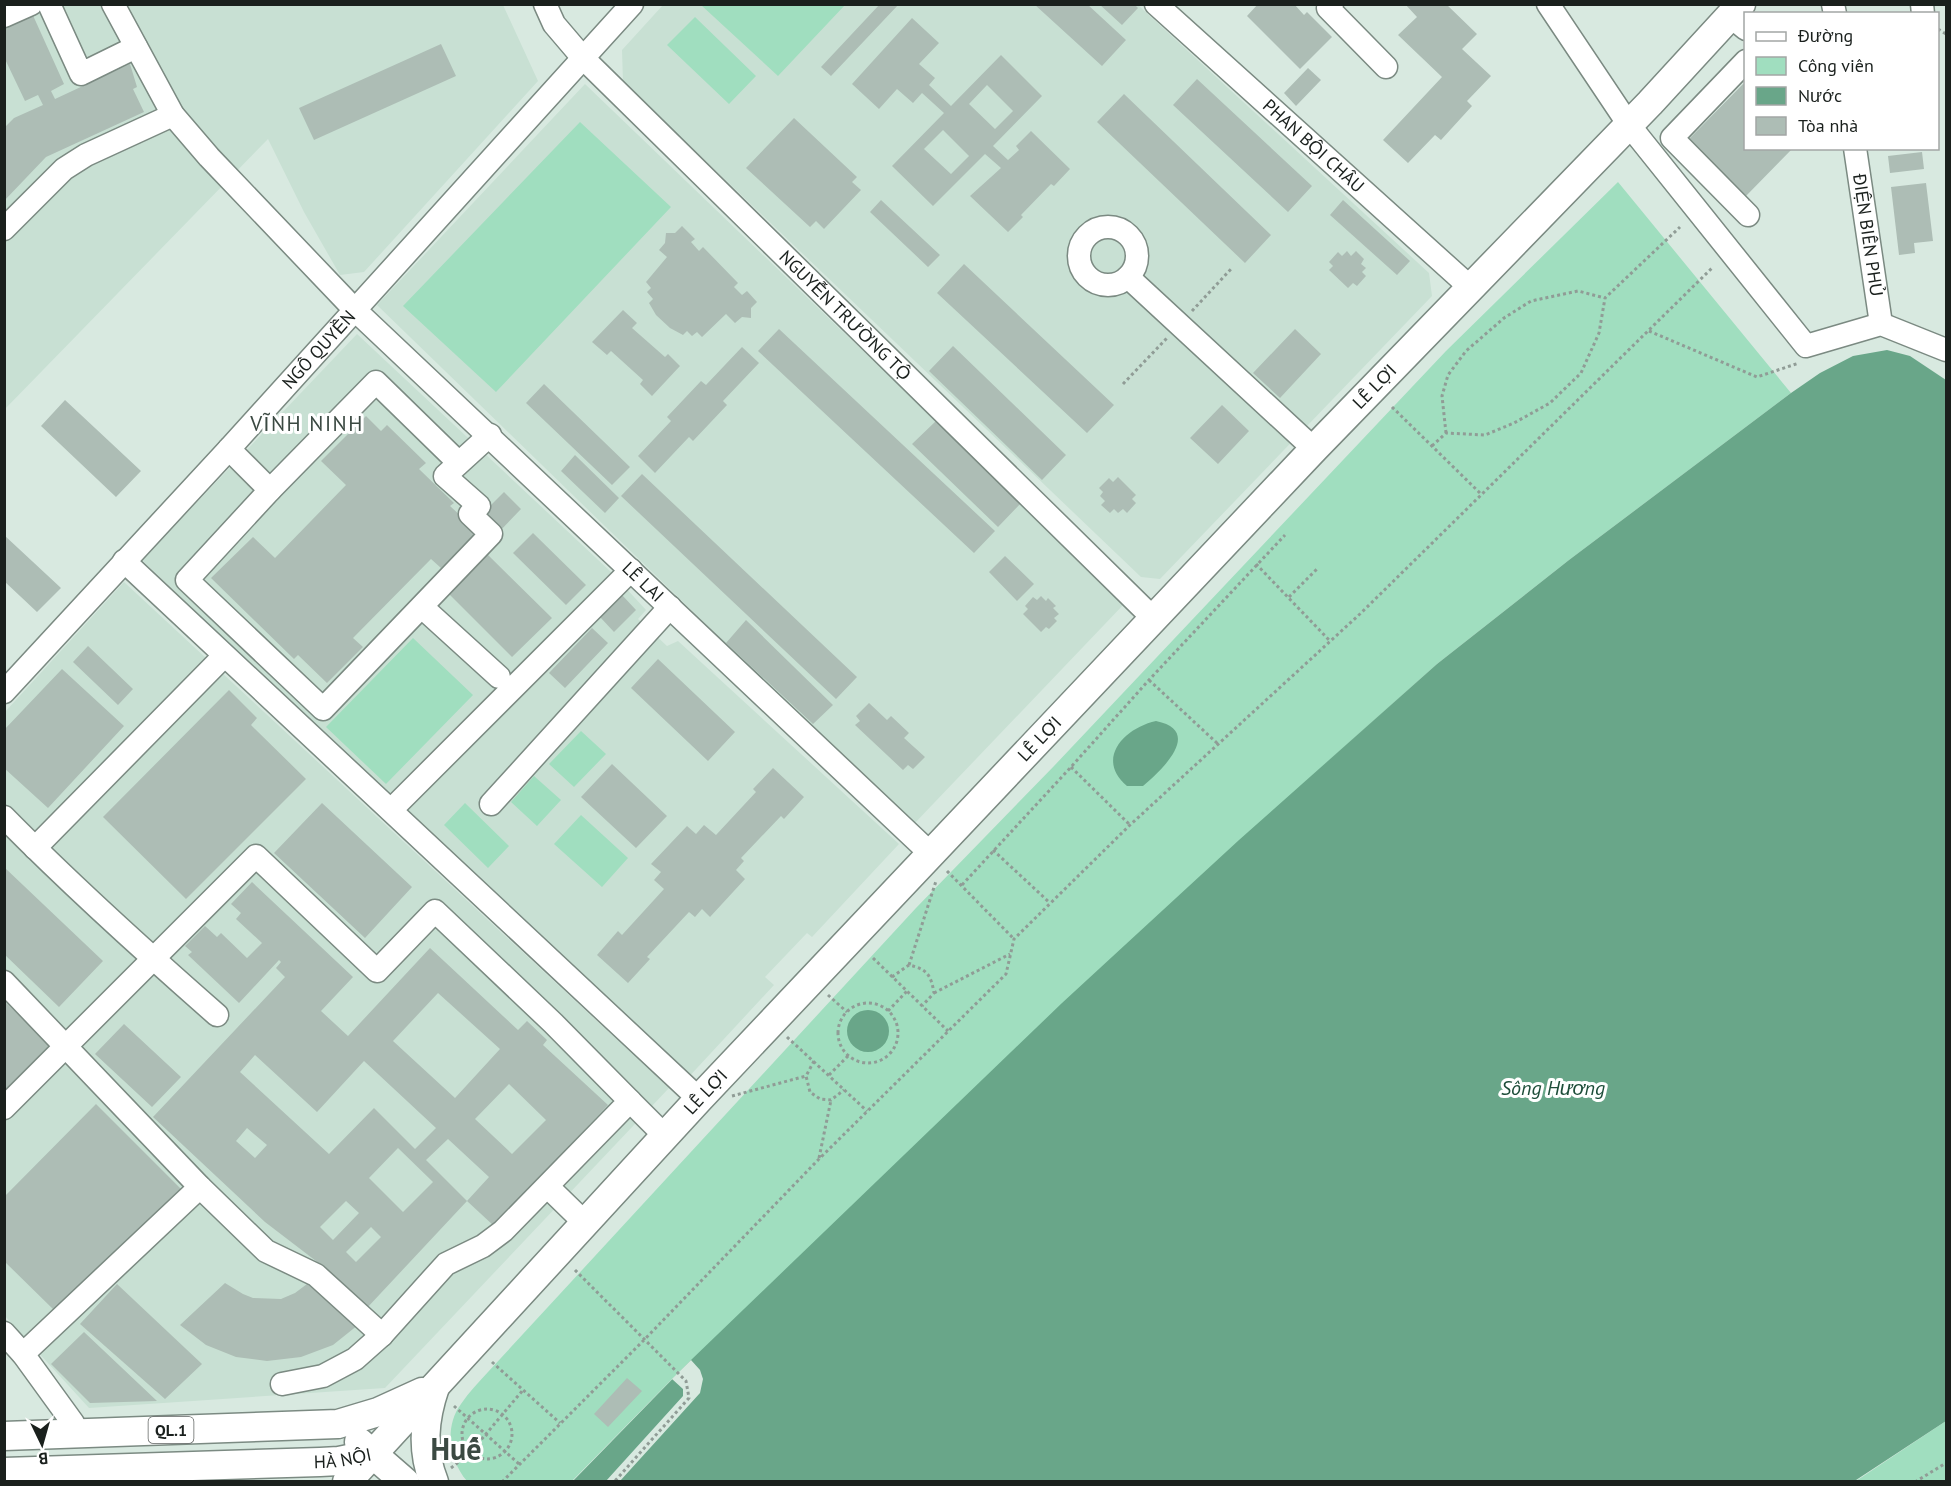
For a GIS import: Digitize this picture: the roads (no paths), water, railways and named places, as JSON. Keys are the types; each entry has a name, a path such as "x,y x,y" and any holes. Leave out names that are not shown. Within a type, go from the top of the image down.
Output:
{"main road":[{"name":"LÊ LỢI","path":"347,1482 699,1099 939,862 1154,619 1314,449 1629,125 1739,16"},
{"path":"338,1424 378,1412 436,1384"},
{"path":"436,1384 428,1407 424,1430 426,1453 442,1475"},
{"name":"HÀ NỘI","path":"4,1436 338,1424 373,1454"},
{"path":"78,1434 78,1476"},
{"path":"373,1454 405,1482"},
{"name":"HÀ NỘI","path":"4,1472 78,1476 339,1461 373,1454"},
{"path":"284,1463 301,1471 308,1482"}],"street":[{"path":"4,16 31,4"},
{"path":"49,4 81,74 136,47"},
{"name":"LÊ LAI","path":"113,4 173,115 209,157 355,310 490,435 939,862"},
{"name":"NGUYỄN TRƯỜNG TỘ","path":"545,4 554,24 583,58 1154,619"},
{"name":"NGÔ QUYỀN","path":"4,692 229,449 632,4"},
{"name":"PHAN BỘI CHÂU","path":"1156,4 1470,288"},
{"path":"1332,4 1328,9 1386,67"},
{"path":"1548,4 1629,125 1806,346 1881,324 1947,350"},
{"path":"1744,64 1672,138 1748,215"},
{"path":"4,229 63,169 86,155 173,115"},
{"name":"ĐIỆN BIÊN PHỦ","path":"1855,150 1881,324"},
{"path":"1128,277 1314,449"},
{"path":"459,463 376,382 270,490 188,580 323,709 491,534 470,514 478,506 445,476 490,435"},
{"path":"229,449 270,490"},
{"path":"124,561 699,1099"},
{"path":"391,810 631,570"},
{"path":"422,607 499,677"},
{"path":"491,804 670,607"},
{"path":"35,848 224,656"},
{"path":"4,817 154,960 217,1015"},
{"path":"4,1108 256,856 377,971 435,911 554,1023 665,1136"},
{"path":"4,982 200,1187 266,1251 316,1275 382,1335"},
{"path":"282,1384 323,1376 355,1359 382,1335 446,1264 483,1246 496,1236 548,1187 630,1101"},
{"path":"23,1354 200,1187"},
{"path":"548,1187 585,1223"},
{"path":"4,1333 23,1354 74,1423 78,1434"}],"water":[{"name":"Sông Hương","path":"1887,350 1910,356 1946,380 1946,1421 1853,1482 572,1482 691,1360 1062,1003 1239,840 1437,664 1569,560 1791,393 1820,373 1853,356"},
{"path":"1156,721 1170,726 1177,733 1178,742 1174,752 1143,786 1127,786 1118,776 1114,765 1114,755 1118,746 1133,730"},
{"path":"868,1010 883,1016 889,1031 883,1046 868,1052 853,1046 847,1031 853,1016"}],"district":[{"name":"VĨNH NINH","path":"307,424"},
{"name":"Huế","path":"456,1450"}]}
